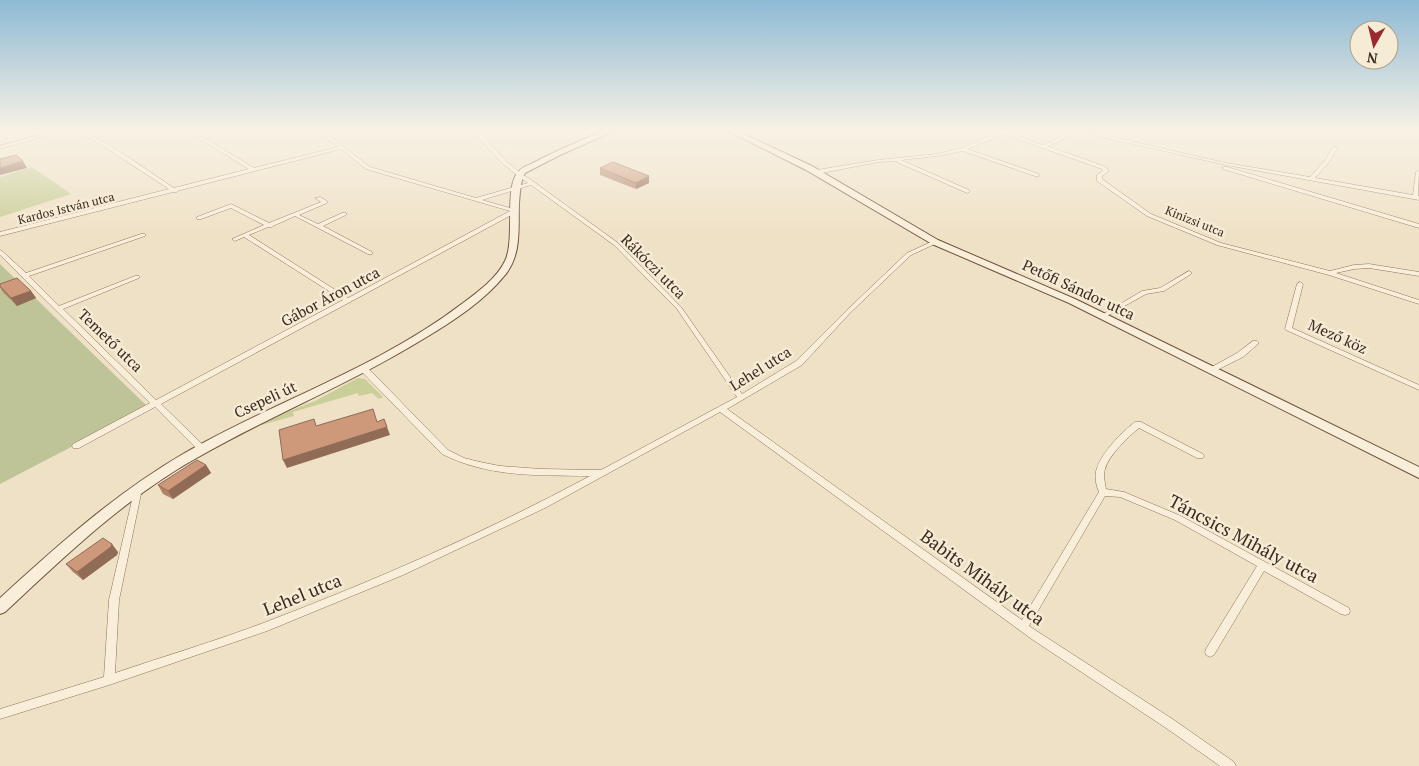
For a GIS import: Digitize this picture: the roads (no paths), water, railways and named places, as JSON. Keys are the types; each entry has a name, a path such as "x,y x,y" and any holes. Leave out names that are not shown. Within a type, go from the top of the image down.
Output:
{"street":[{"path":"137,166 175,191"},
{"path":"245,166 252,170"},
{"name":"Kardos István utca","path":"0,234 269,166"},
{"path":"365,166 515,211"},
{"name":"Rákóczi utca","path":"509,166 616,244 679,308 741,398"},
{"path":"522,176 532,166"},
{"name":"Petőfi Sándor utca","path":"806,166 934,242 1103,316 1419,473"},
{"path":"817,172 849,166"},
{"path":"911,166 967,191"},
{"path":"1011,166 1036,175"},
{"name":"Kinizsi utca","path":"1097,166 1106,169 1098,178 1101,183 1149,215 1219,244 1330,273 1354,267 1370,266 1419,274"},
{"path":"1223,166 1419,226"},
{"path":"1242,166 1417,197 1419,172"},
{"path":"1311,178 1323,166"},
{"name":"Csepeli út","path":"0,608 78,537 138,489 202,449 401,349 462,309 508,267 514,252 516,188 522,176"},
{"path":"478,199 532,183"},
{"path":"235,239 325,202 318,198"},
{"path":"199,218 231,206 270,226"},
{"name":"Gábor Áron utca","path":"76,446 158,404 515,211"},
{"path":"319,226 344,214"},
{"path":"296,215 370,253"},
{"path":"24,276 144,235"},
{"path":"246,236 348,301"},
{"name":"Lehel utca","path":"0,714 109,680 267,626 400,572 542,506 741,398 799,363 848,312 909,254 934,242"},
{"name":"Temető utca","path":"0,252 202,449"},
{"path":"1103,316 1144,292 1162,290 1189,273"},
{"path":"1330,273 1419,302"},
{"path":"58,309 137,277"},
{"name":"Mező köz","path":"1300,284 1288,329 1419,388"},
{"path":"1212,369 1240,355 1255,343"},
{"path":"364,369 445,452 456,459 468,464 495,469 602,473"},
{"name":"Babits Mihály utca","path":"721,409 1023,627 1230,766"},
{"path":"1023,627 1103,492 1100,487 1101,468 1127,432 1138,424 1200,456"},
{"path":"109,680 114,600 138,489"},
{"name":"Táncsics Mihály utca","path":"1103,492 1121,494 1178,518 1345,611"},
{"path":"1210,652 1262,566"}]}
